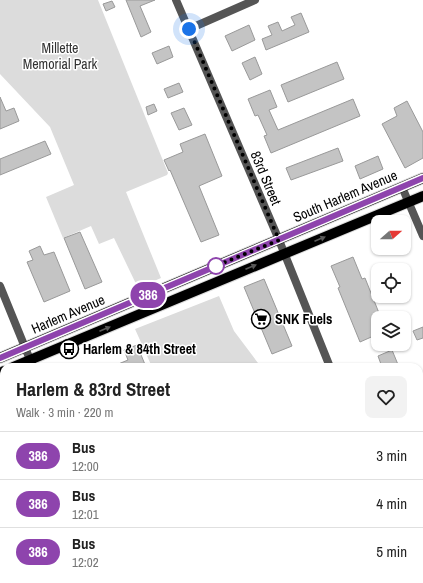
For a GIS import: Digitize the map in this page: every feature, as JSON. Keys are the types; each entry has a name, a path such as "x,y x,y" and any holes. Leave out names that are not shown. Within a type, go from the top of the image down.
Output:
{"main road":[{"name":"South Harlem Avenue","path":"279,240 423,178"},
{"path":"284,254 423,196"},
{"name":"Harlem Avenue","path":"0,358 279,240"},
{"name":"Harlem Avenue","path":"32,363 284,254"}],"street":[{"name":"83rd Street","path":"176,0 279,240 328,363"},
{"path":"189,29 255,0"},
{"path":"402,187 423,236"},
{"path":"0,286 32,363"}],"green space":[{"name":"Millette Memorial Park","path":"0,0 98,0 168,173 167,175 126,192 161,278 138,288 114,238 99,244 91,226 63,238 46,197 74,185 50,127 0,74"},
{"path":"219,296 234,331 258,363 150,363 135,329"}],"building":[{"path":"126,0 155,0 140,6 151,32 141,37"},
{"path":"112,1 115,7 106,11 103,4"},
{"path":"301,13 309,32 266,50 262,39 272,35 268,26 278,22 282,31 295,25 291,17"},
{"path":"249,25 255,40 232,51 225,36"},
{"path":"169,46 173,57 157,64 152,53"},
{"path":"255,57 262,74 250,80 242,63"},
{"path":"337,62 344,79 288,102 281,85"},
{"path":"179,83 183,92 168,98 164,89"},
{"path":"270,90 277,107 269,110 278,130 353,99 360,116 271,153 264,136 267,135 258,115 255,116 248,99"},
{"path":"0,97 6,111 14,108 19,121 0,129"},
{"path":"407,101 423,132 423,158 405,168 382,124 397,116 394,108"},
{"path":"154,104 157,111 148,115 146,107"},
{"path":"184,108 192,125 179,130 171,113"},
{"path":"205,134 222,176 199,186 219,235 201,242 170,170 169,171 164,160 183,152 180,144"},
{"path":"45,141 51,154 0,175 0,159"},
{"path":"338,148 343,161 291,180 286,168"},
{"path":"378,156 383,169 360,179 355,166"},
{"path":"80,232 102,282 85,289 64,238"},
{"path":"40,246 44,255 54,252 70,291 44,302 27,262 33,260 29,251"},
{"path":"353,257 362,279 365,278 371,293 371,303 375,303 378,311 371,311 371,337 360,342 338,288 340,287 331,266"},
{"name":"SNK Fuels","path":"264,279 292,346 272,354 244,287"},
{"path":"423,327 423,338 417,340 413,331"},
{"path":"137,345 144,363 121,363 128,360 124,350"},
{"path":"392,351 397,363 381,363 378,356"}],"bus line":[{"name":"386","path":"0,358 423,178"}],"place":[{"name":"SNK Fuels","path":"261,319"},
{"name":"Harlem & 84th Street","path":"69,349"}],"route":[{"path":"189,29 279,240 216,266"}]}
